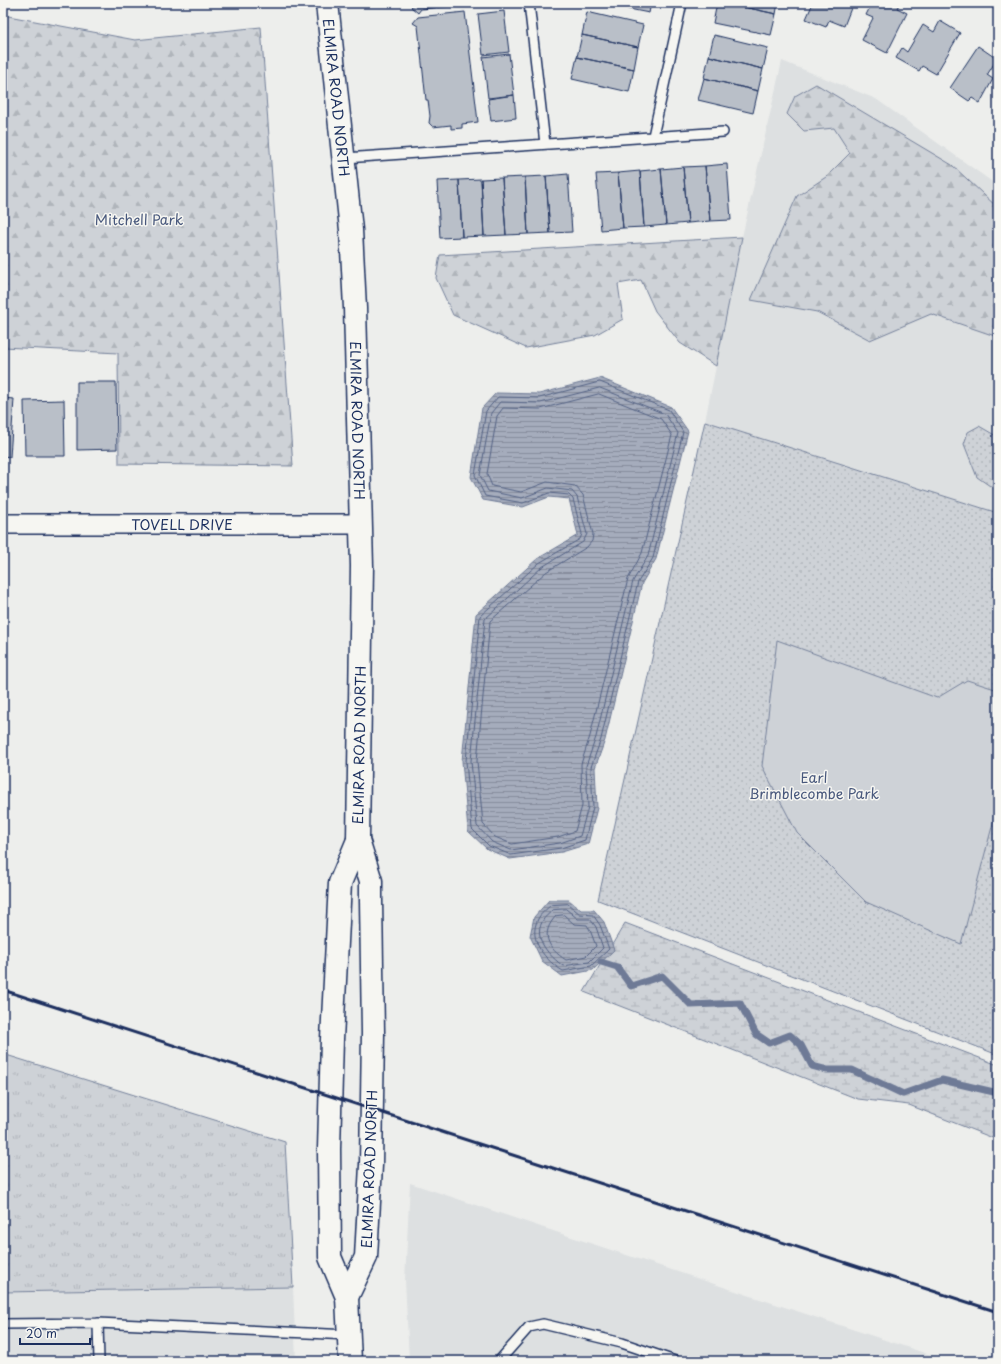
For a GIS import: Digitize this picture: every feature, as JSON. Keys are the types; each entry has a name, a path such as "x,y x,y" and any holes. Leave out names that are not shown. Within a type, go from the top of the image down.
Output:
{"main road":[{"name":"ELMIRA ROAD NORTH","path":"327,3 351,230 355,308 361,524 358,840 371,881 373,1032 371,1165 366,1257 347,1297"},
{"name":"ELMIRA ROAD NORTH","path":"347,1297 330,1257 332,1039 340,883 358,840"},
{"path":"347,1297 350,1361"}],"street":[{"name":"TOVELL DRIVE","path":"3,524 361,524"}],"lane":[{"path":"529,3 546,144"},
{"path":"653,136 682,3"},
{"path":"344,158 723,132"},
{"path":"3,1324 98,1323 349,1335"},
{"path":"98,1323 99,1361"},
{"path":"499,1361 529,1328 542,1324 622,1343 675,1361"}],"shaded area":[{"path":"782,61 876,99 998,186 998,513 705,421 742,237"},
{"path":"410,1183 949,1361 409,1361 405,1280"},
{"path":"293,1287 296,1361 3,1361 3,1292"}],"green space":[{"name":"Mitchell Park","path":"3,15 135,40 261,27 293,466 119,464 118,353 3,347"},
{"path":"816,84 952,165 998,208 998,303 995,336 931,314 870,340 817,312 751,300 797,196 826,177 850,153 834,128 804,131 787,114 795,96"},
{"path":"742,237 716,366 680,343 655,311 641,280 618,284 623,319 595,335 526,348 453,315 436,278 440,255"},
{"name":"Earl Brimblecombe Park","path":"705,421 998,513 998,1055 598,900"},
{"path":"979,426 998,437 998,486 990,486 977,477 964,444 968,432"},
{"path":"777,640 937,698 967,680 998,690 998,804 961,944 866,902 797,833 762,766"},
{"path":"625,923 998,1065 998,1140 909,1105 858,1099 584,992"},
{"path":"3,1054 285,1142 293,1287 3,1292"}],"water":[{"path":"600,378 671,407 688,431 656,559 642,583 605,740 595,768 597,808 588,844 562,852 510,859 487,849 468,831 462,761 476,614 537,559 578,535 569,499 549,497 523,507 483,500 471,477 482,408 496,393 539,394"},
{"path":"549,900 569,900 581,910 594,910 604,922 614,950 593,970 562,976 542,961 530,936 534,917"}],"building":[{"path":"415,3 464,3 464,5 421,9 418,13 411,7"},
{"path":"599,3 651,3 649,13"},
{"path":"717,3 726,3 776,14 771,35 713,23"},
{"path":"726,3 778,3 776,14"},
{"path":"813,3 853,3 844,26 829,20 826,27 806,19"},
{"path":"872,3 900,3 897,8 907,13 887,53 862,40 873,18 866,15"},
{"path":"504,11 509,52 483,55 478,14"},
{"path":"465,12 478,122 462,124 462,128 451,129 451,125 433,127 429,123 430,116 428,100 426,100 418,26 413,23 418,17"},
{"path":"587,12 643,25 638,47 582,35"},
{"path":"940,21 960,33 936,74 922,66 919,71 896,58 902,48 907,52 923,25 934,32"},
{"path":"582,35 638,47 634,69 577,57"},
{"path":"714,35 768,48 763,69 709,56"},
{"path":"978,46 997,59 987,75 993,79 980,103 972,98 969,101 950,88"},
{"path":"509,54 514,95 488,98 483,57"},
{"path":"709,56 763,69 758,91 704,78"},
{"path":"577,57 634,69 629,92 572,79"},
{"path":"704,78 758,91 753,113 698,100"},
{"path":"514,95 516,118 491,121 488,99"},
{"path":"727,164 731,220 710,221 705,166"},
{"path":"705,166 710,221 688,223 683,167"},
{"path":"683,167 688,223 666,225 661,169"},
{"path":"661,169 666,225 644,227 640,171"},
{"path":"640,171 644,227 623,228 618,173"},
{"path":"618,173 623,228 601,230 596,174"},
{"path":"568,174 572,232 550,233 546,176"},
{"path":"546,176 550,233 528,234 525,177"},
{"path":"525,177 528,234 506,235 502,178"},
{"path":"502,178 506,235 484,236 481,179"},
{"path":"481,179 484,236 462,237 459,180"},
{"path":"459,180 462,237 440,238 437,181"},
{"path":"77,382 116,382 117,449 77,450"},
{"path":"3,398 14,399 10,457 3,456"},
{"path":"64,400 65,456 25,456 24,401"}],"waterway":[{"path":"601,962 617,967 631,986 662,976 691,1005 740,1003 756,1034 769,1043 790,1035 801,1045 812,1066 827,1070 852,1070 903,1094 942,1080 998,1093"}],"railway":[{"path":"3,990 998,1312"}]}
